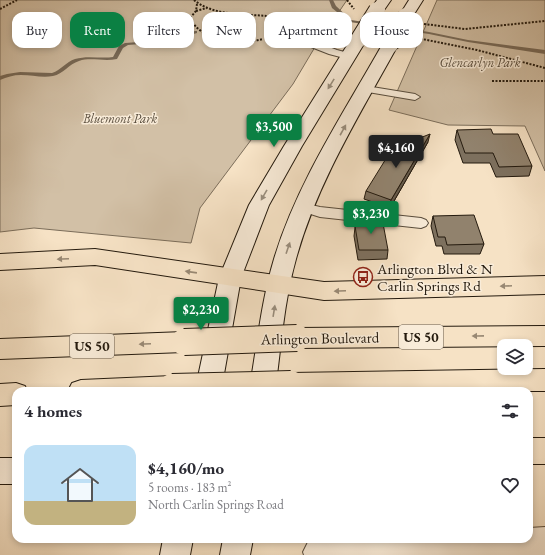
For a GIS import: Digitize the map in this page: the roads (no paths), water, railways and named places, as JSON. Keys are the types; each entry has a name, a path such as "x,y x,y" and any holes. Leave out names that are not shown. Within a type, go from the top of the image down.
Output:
{"highway":[{"path":"0,262 95,257 324,291 545,285"},
{"name":"Arlington Boulevard","path":"0,349 297,338 545,336"},
{"path":"172,387 545,380"},
{"path":"0,395 12,394"},
{"path":"533,451 545,451"}],"main road":[{"path":"263,387 278,285 285,258 303,207 328,156 416,0"},
{"path":"209,387 230,278 259,205 292,146 380,5"},
{"path":"0,472 12,471"},
{"path":"533,543 545,542"},
{"path":"175,555 177,543"},
{"path":"235,555 237,543"},
{"path":"318,552 522,543"}],"lane":[{"path":"323,48 348,56"},
{"path":"366,89 415,97"},
{"path":"303,207 320,212 421,223"}],"waterway":[{"path":"331,0 334,7 350,21 429,33 468,41 545,52"},
{"path":"0,78 7,75 20,73 52,75 56,74 76,60 91,58 115,58 121,47 127,44 166,41 195,32"}],"place":[{"name":"Arlington Blvd & N Carlin Springs Rd","path":"363,277"}],"park label":[{"name":"Glencarlyn Park","path":"480,62"},
{"name":"Bluemont Park","path":"120,118"}]}
